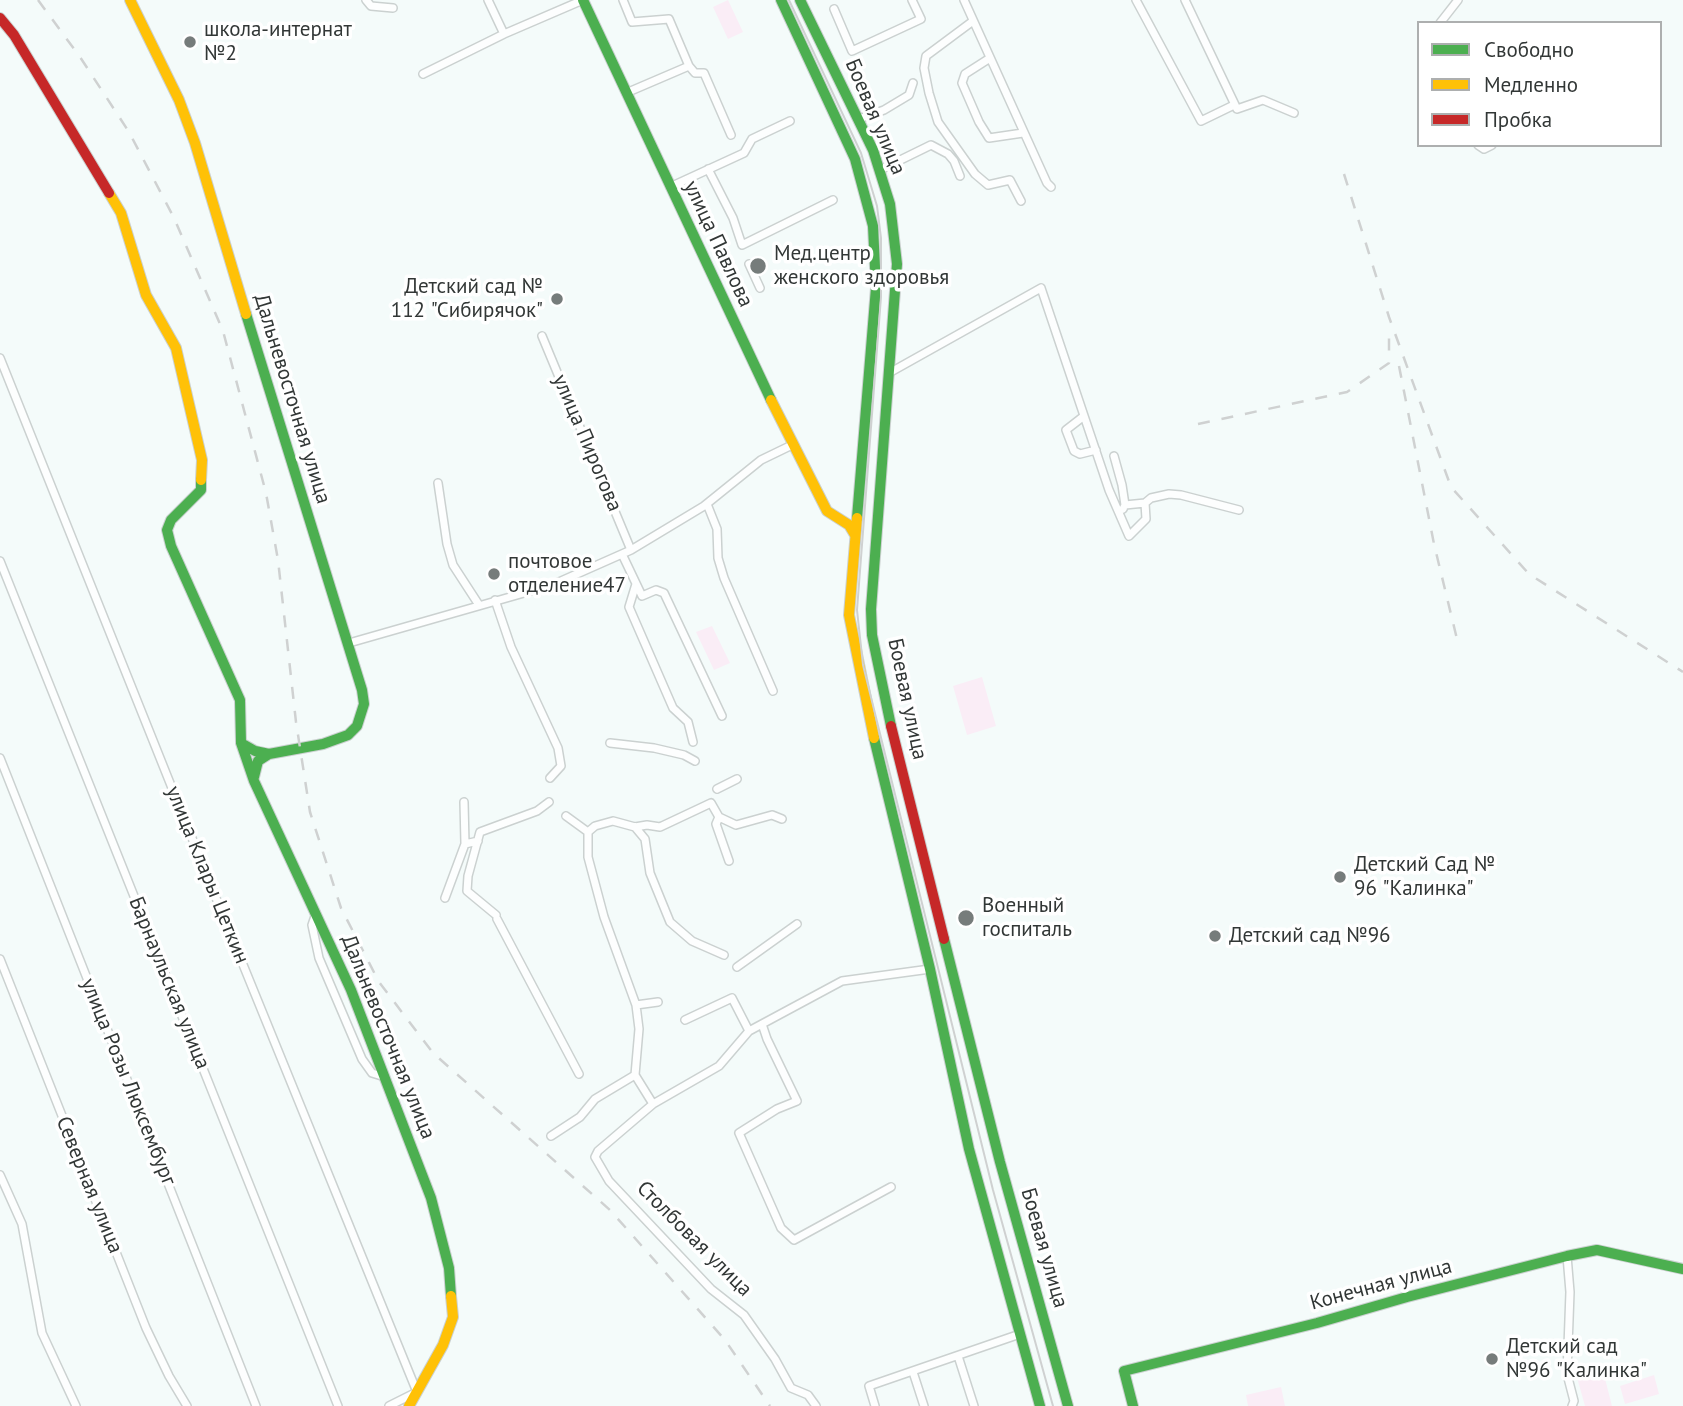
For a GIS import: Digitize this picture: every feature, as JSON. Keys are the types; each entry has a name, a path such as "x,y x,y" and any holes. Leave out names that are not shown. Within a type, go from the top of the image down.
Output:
{"street":[{"name":"Дальневосточная улица","path":"130,0 179,100 195,143 310,527 349,642 362,690 364,705 357,726 348,735 335,741 269,754 255,751 241,743"},
{"path":"366,0 371,6 393,8"},
{"path":"488,0 504,34"},
{"path":"423,74 504,34 583,0"},
{"name":"улица Павлова","path":"583,0 792,445 822,504 833,517 849,525 855,535"},
{"path":"623,0 632,22 669,19 688,66 695,73 704,73 731,135"},
{"name":"Боевая улица","path":"780,0 855,159 873,226 876,288 849,615 855,653 970,1149 1040,1406"},
{"name":"Боевая улица","path":"800,0 859,119 880,170 890,204 897,264 871,609 873,635 884,695 950,965 1000,1162 1068,1406"},
{"path":"834,9 852,51 921,19 912,0"},
{"path":"964,0 1046,183 1052,187"},
{"path":"1136,0 1200,121 1234,105"},
{"path":"1185,0 1237,109 1263,100 1294,113"},
{"path":"1442,21 1458,0"},
{"name":"Дальневосточная улица","path":"0,18 14,35 121,213 146,295 176,348 202,460 201,490 171,520 167,530 171,546 240,700 241,743 254,781 351,990 386,1077 432,1198 449,1268 453,1317 443,1345 417,1392"},
{"path":"973,21 926,56 924,68 929,93 938,122 975,174 988,185 1010,180 1021,201"},
{"path":"990,58 965,74 962,83 979,122 989,138 1023,133"},
{"path":"626,93 688,66"},
{"path":"859,119 884,110 909,95 913,83"},
{"path":"670,187 744,153 752,139 790,121"},
{"path":"880,170 931,145 948,154 960,176"},
{"path":"708,169 733,218 742,246 833,201"},
{"path":"750,264 760,288"},
{"path":"889,373 1041,288 1096,450 1129,536 1146,519 1145,503"},
{"name":"улица Пирогова","path":"542,336 631,550"},
{"name":"улица Клары Цеткин","path":"0,358 417,1392"},
{"path":"1084,416 1066,430 1074,451 1080,454 1096,450"},
{"path":"349,642 552,585 631,550 707,503 761,460 792,445"},
{"path":"1114,456 1125,505 1120,516"},
{"path":"439,483 447,544 453,565 479,605"},
{"path":"1125,505 1145,503 1151,498 1169,494 1239,510"},
{"path":"707,503 717,529 718,558 724,578 774,691"},
{"path":"822,504 829,511 843,517 850,515 857,505"},
{"path":"622,554 642,596 656,590 664,593 722,716"},
{"name":"Барнаульская улица","path":"0,561 338,1406"},
{"path":"636,584 629,607 673,708 688,722 693,742"},
{"path":"495,600 511,647 558,748 561,766 550,778"},
{"path":"610,743 654,748 684,755 695,761"},
{"path":"254,781 258,761 269,754"},
{"name":"улица Розы Люксембург","path":"0,758 256,1406"},
{"path":"717,789 737,779"},
{"path":"446,898 465,844 464,802"},
{"path":"550,802 537,811 480,832 468,876 467,891 497,917 579,1074"},
{"path":"653,1104 635,1075 639,1029 636,1005 604,918 588,857 588,832 595,826 613,821 635,827 660,827 711,803 719,817 736,825 772,815 782,820"},
{"path":"566,816 588,832"},
{"path":"719,817 716,824 729,862"},
{"path":"635,827 645,839 650,873 670,922 692,941 724,956"},
{"path":"465,844 478,841"},
{"path":"316,913 312,925 318,958 362,1059 372,1073 386,1077"},
{"path":"737,967 797,924"},
{"name":"Северная улица","path":"0,959 146,1328 187,1406"},
{"name":"Столбовая улица","path":"816,1406 808,1395 791,1388 775,1359 744,1315 711,1289 609,1181 595,1157 598,1151 653,1104 719,1066 749,1031 842,981 950,965"},
{"path":"685,1020 732,998 749,1031"},
{"path":"636,1005 658,1002"},
{"path":"762,1024 797,1101 777,1109 739,1133 781,1228 794,1240 891,1187"},
{"path":"551,1136 580,1117 595,1099 635,1075"},
{"path":"0,1175 22,1224 42,1333 76,1406"},
{"name":"Конечная улица","path":"1133,1406 1124,1371 1567,1256 1597,1250 1683,1269"},
{"path":"1567,1256 1570,1292 1567,1374 1574,1401 1572,1406"},
{"path":"875,1406 869,1386 1020,1334"},
{"path":"958,1356 974,1406"},
{"path":"913,1371 924,1406"},
{"path":"388,1406 417,1392"},
{"path":"409,1406 417,1392"}],"shaded area":[{"path":"728,0 743,32 728,39 713,7"},
{"path":"712,626 730,663 714,670 696,632"},
{"path":"982,677 996,726 967,735 953,686"},
{"path":"1602,1367 1612,1406 1585,1406 1576,1374"},
{"path":"1654,1375 1659,1394 1625,1404 1620,1386"},
{"path":"1281,1387 1285,1406 1248,1406 1246,1395"}],"tram line":[{"path":"789,0 861,153 877,206 881,238 881,297 857,610 863,665 993,1190 1053,1406"}],"railway":[{"path":"38,0 80,57 129,132 174,218 223,331 266,493 278,560 296,722 310,812 341,908 379,982 433,1053 610,1210 725,1340 770,1406"},
{"path":"1344,174 1389,317 1451,487 1529,574 1683,672"},
{"path":"1198,424 1347,392 1389,363 1389,327"},
{"path":"1399,366 1434,544 1457,639"}],"traffic: fast":[{"path":"583,0 771,400"},
{"path":"781,0 855,159 873,226 876,288 857,518"},
{"path":"800,0 873,150 890,204 897,264 871,609 872,635 891,726"},
{"path":"246,314 362,690 364,704 357,726 348,735 323,744 269,754 258,761 254,777"},
{"path":"201,480 201,490 171,520 167,530 171,546 240,700 241,743 254,781 351,990 431,1198 449,1268 451,1296"},
{"path":"874,738 930,969 969,1149 1040,1406"},
{"path":"241,743 255,751 269,754"},
{"path":"944,939 1000,1162 1068,1406"},
{"path":"1133,1406 1124,1371 1567,1256 1597,1250 1683,1269"}],"traffic: slow":[{"path":"130,0 179,100 195,143 246,314"},
{"path":"109,193 121,213 146,295 176,348 202,460 201,480"},
{"path":"771,400 827,511 849,525 855,535"},
{"path":"857,518 849,615 874,738"},
{"path":"409,1406 443,1345 453,1317 451,1296"}],"traffic: jam":[{"path":"0,18 14,35 109,193"},
{"path":"891,726 944,939"}],"place":[{"name":"школа-интернат №2","path":"190,42"},
{"name":"Мед.центр женского здоровья","path":"758,266"},
{"name":"Детский сад № 112 \"Сибирячок\"","path":"557,299"},
{"name":"почтовое отделение47","path":"494,574"},
{"name":"Детский Сад № 96 \"Калинка\"","path":"1340,877"},
{"name":"Военный госпиталь","path":"966,918"},
{"name":"Детский сад №96","path":"1215,936"},
{"name":"Детский сад №96 \"Калинка\"","path":"1492,1359"}]}
